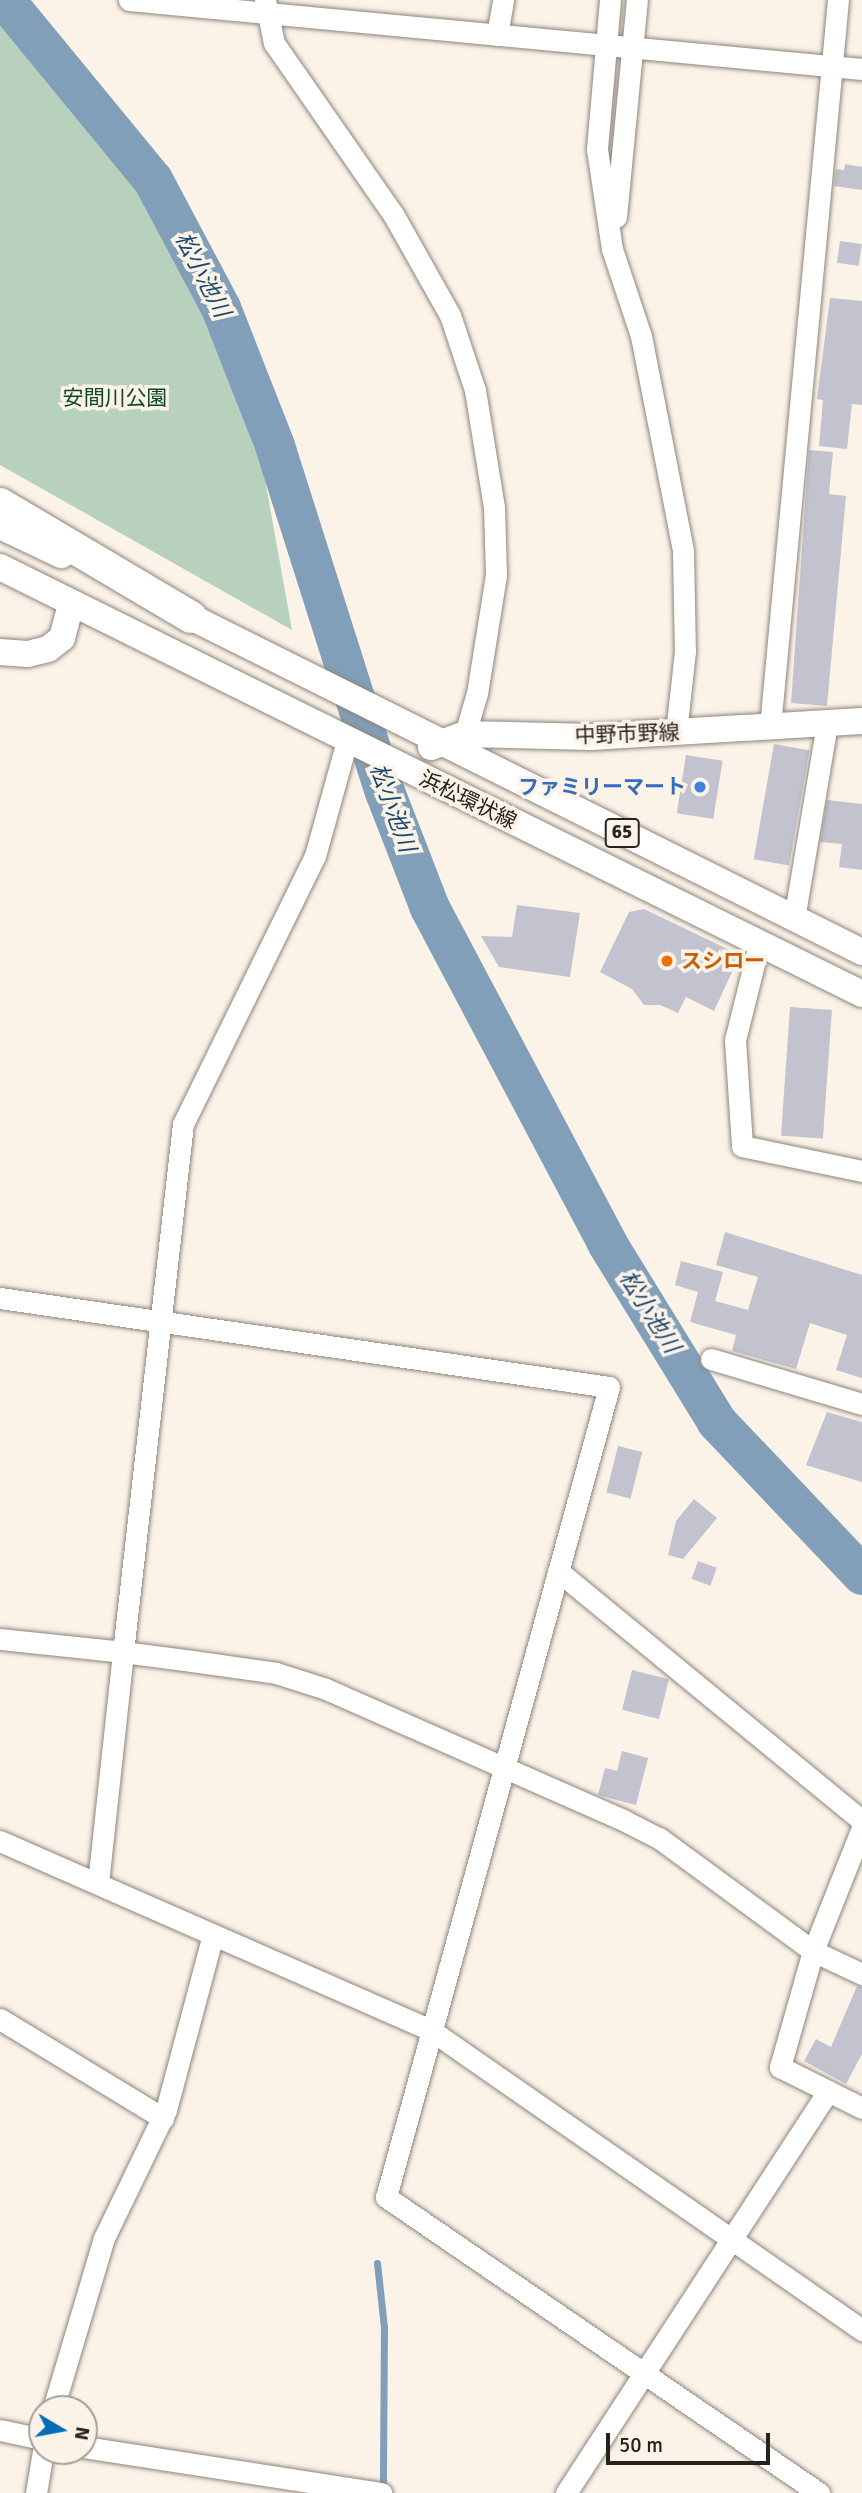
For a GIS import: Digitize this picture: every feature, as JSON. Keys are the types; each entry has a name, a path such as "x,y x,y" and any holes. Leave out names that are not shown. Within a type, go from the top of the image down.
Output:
{"highway":[{"path":"0,504 58,534 191,617"}],"main road":[{"name":"浜松環状線","path":"0,526 191,617 862,952"},
{"name":"浜松環状線","path":"0,567 862,994"},
{"path":"0,652 28,654 48,649 62,638 72,604"},
{"name":"中野市野線","path":"400,767 438,742 465,734 677,733 862,722"}],"street":[{"path":"130,0 264,6 497,35 831,69 862,69"},
{"path":"497,35 503,0"},
{"path":"610,0 597,149 612,249 641,336 683,551 685,651 677,733"},
{"path":"612,249 637,0"},
{"path":"770,727 838,0"},
{"path":"264,6 274,43 393,214 444,304 475,390 494,507 496,575 477,693 465,734"},
{"path":"794,919 827,723"},
{"path":"98,1883 183,1124 316,856 350,742"},
{"path":"759,944 735,1040 742,1146 862,1171"},
{"path":"0,1298 160,1318 609,1387 501,1769 386,2197 646,2372 819,2493"},
{"path":"711,1359 862,1404"},
{"path":"558,1571 862,1821"},
{"path":"0,1639 123,1652 276,1673 326,1689 659,1838 813,1951 862,1974"},
{"path":"862,1828 813,1951 780,2067 862,2108"},
{"path":"0,1841 432,2031 862,2330"},
{"path":"57,2395 104,2238 163,2118 213,1935"},
{"path":"0,2019 163,2118"},
{"path":"566,2493 828,2091"},
{"path":"0,2430 28,2436"},
{"path":"98,2448 381,2493"},
{"path":"36,2493 41,2465"}],"green space":[{"name":"安間川公園","path":"0,19 65,86 134,174 186,266 264,474 292,630 0,465"}],"building":[{"path":"845,164 862,167 862,190 834,186 836,169 844,170"},
{"path":"840,241 862,244 859,266 837,263"},
{"path":"830,298 862,301 862,405 852,404 847,449 819,446 823,400 817,399"},
{"path":"809,450 833,452 829,494 846,496 827,706 791,703"},
{"path":"774,744 809,750 789,865 754,859"},
{"name":"ファミリーマート","path":"686,755 723,761 713,819 677,813"},
{"path":"827,800 862,804 862,870 839,867 842,844 820,842"},
{"path":"517,905 580,913 570,977 499,967 481,936 512,937"},
{"path":"644,909 740,955 714,1011 686,997 678,1013 660,1005 644,1005 632,989 600,972 629,912"},
{"path":"790,1007 832,1010 823,1139 781,1136"},
{"path":"725,1232 862,1275 862,1378 836,1370 847,1335 810,1323 796,1369 732,1351 736,1335 690,1322 698,1292 675,1285 681,1261 723,1272 715,1301 748,1310 758,1277 716,1265"},
{"path":"827,1412 862,1422 862,1482 806,1465"},
{"path":"618,1446 642,1452 631,1499 606,1493"},
{"path":"694,1499 717,1518 683,1559 668,1555 676,1521"},
{"path":"698,1561 717,1568 710,1586 692,1579"},
{"path":"632,1670 669,1679 659,1719 622,1710"},
{"path":"622,1751 648,1758 636,1805 598,1795 605,1768 617,1771"},
{"path":"857,1986 862,1987 862,2054 846,2084 804,2061 816,2039 831,2047"}],"waterway":[{"name":"松小池川","path":"5,0 153,180 221,308 275,446 385,792 430,908 607,1243 717,1422 862,1575"},
{"path":"377,2263 384,2327 383,2486"}],"place":[{"name":"ファミリーマート","path":"700,787"},
{"name":"スシロー","path":"667,961"}]}
